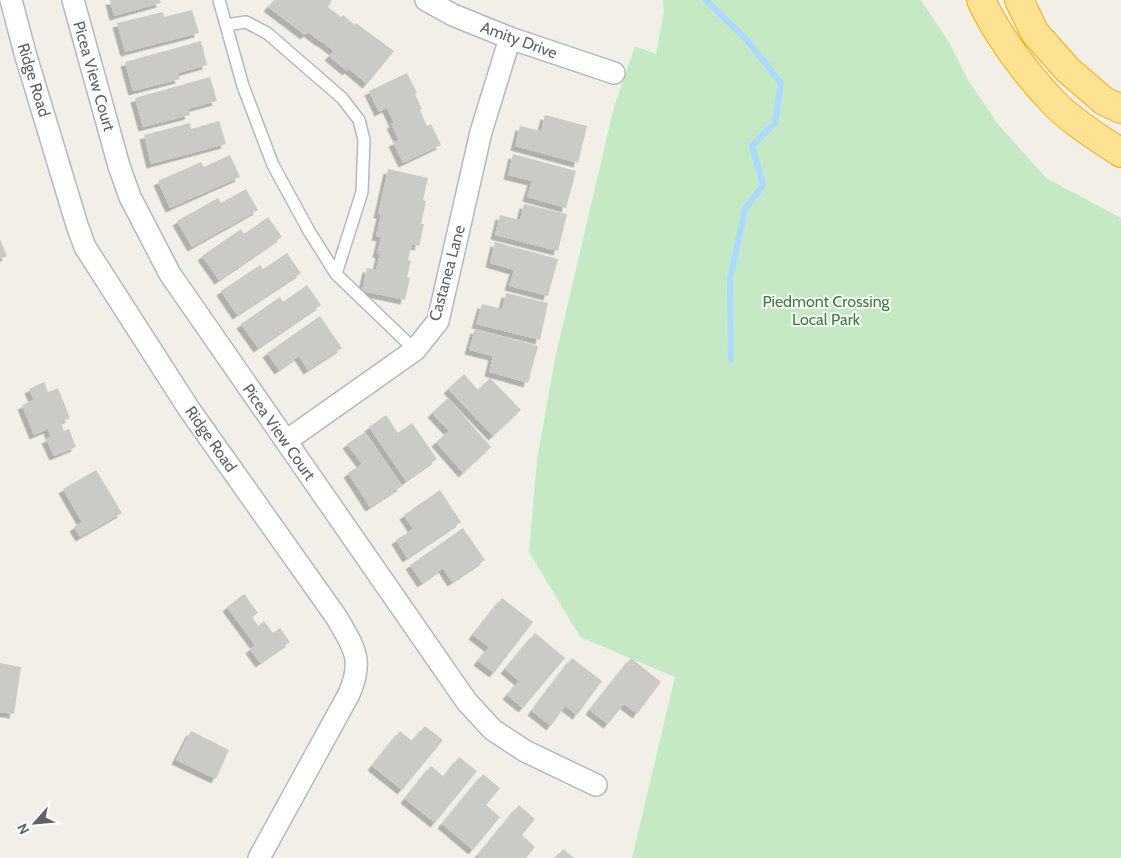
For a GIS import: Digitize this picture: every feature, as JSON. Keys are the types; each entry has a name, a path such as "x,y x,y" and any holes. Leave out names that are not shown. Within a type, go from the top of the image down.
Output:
{"highway":[{"path":"981,0 1011,51 1057,106 1121,153"},
{"path":"1019,0 1035,33 1068,70 1104,102 1121,109"}],"street":[{"name":"Ridge Road","path":"11,0 25,53 85,247 189,409 337,618 356,651 356,680 259,858"},
{"name":"Picea View Court","path":"73,0 119,166 130,197 170,274 466,702 493,730 525,751 596,785"},
{"name":"Amity Drive","path":"426,0 453,15 510,38 614,73"},
{"name":"Castanea Lane","path":"286,441 415,350 438,321 481,132 510,38"}],"lane":[{"path":"219,0 243,86 273,165 309,231 336,274 415,350"},
{"path":"226,25 246,22 267,33 342,98 358,120 364,140 362,192 336,274"}],"green space":[{"name":"Piedmont Crossing Local Park","path":"663,0 921,0 950,44 968,80 997,123 1046,178 1121,218 1121,858 632,858 675,677 580,637 529,552 537,460 555,359 614,107 635,46 656,54 664,11"}],"building":[{"path":"110,0 160,0 161,3 114,16"},
{"path":"274,0 332,0 328,7 341,17 343,15 355,25 356,23 394,51 367,84 329,56 334,51 308,32 305,35 268,7"},
{"path":"192,10 199,33 125,52 117,23 163,12 164,17"},
{"path":"201,41 207,65 178,73 180,79 133,91 125,62"},
{"path":"407,73 417,93 415,94 427,126 431,124 441,145 403,163 393,142 399,140 391,124 394,123 387,108 379,112 369,91"},
{"path":"210,77 217,101 188,109 190,115 143,127 135,98"},
{"path":"545,115 587,126 578,163 515,146 520,126 541,131"},
{"path":"219,121 226,144 151,164 144,135 190,123 191,129"},
{"path":"513,154 576,171 566,208 527,197 532,181 508,175"},
{"path":"230,155 240,177 170,208 158,181 201,162 204,167"},
{"path":"388,169 428,178 423,200 426,201 421,224 424,224 419,246 412,244 408,260 411,261 407,277 410,278 405,300 362,291 367,268 376,270 380,254 377,253 381,237 376,236 381,214 378,214"},
{"path":"246,189 258,210 192,247 177,221 218,198 221,203"},
{"path":"524,204 567,214 558,251 495,235 500,215 520,220"},
{"path":"268,217 282,237 219,280 202,256 241,229 244,234"},
{"path":"0,239 7,256 0,259"},
{"path":"495,242 558,259 548,296 509,286 514,270 490,263"},
{"path":"287,253 301,273 237,315 221,291 260,265 263,269"},
{"path":"307,285 321,305 258,348 241,324 280,297 283,302"},
{"path":"506,293 548,303 540,340 476,324 482,304 502,309"},
{"path":"320,316 342,348 308,370 299,356 279,370 267,353"},
{"path":"475,329 538,346 528,383 489,372 493,356 469,350"},
{"path":"464,374 478,390 490,378 521,410 493,436 448,389"},
{"path":"44,382 48,392 58,388 70,418 61,422 64,431 69,429 76,447 54,456 46,439 51,437 48,429 34,435 22,405 34,400 29,389"},
{"path":"448,398 491,447 463,473 436,442 449,431 432,413"},
{"path":"386,415 398,433 412,423 437,459 406,481 369,427"},
{"path":"365,432 402,486 370,507 348,473 362,464 347,444"},
{"path":"96,470 122,513 80,537 74,527 82,522 63,489"},
{"path":"440,490 461,522 407,558 396,540 413,529 404,515"},
{"path":"463,528 485,560 452,582 443,568 422,583 410,565"},
{"path":"244,594 258,613 252,617 258,626 264,621 273,633 280,628 290,642 260,663 250,649 255,645 227,607"},
{"path":"502,598 533,622 494,673 478,661 489,647 473,635"},
{"path":"535,633 565,658 523,708 507,695 519,681 505,669"},
{"path":"572,658 602,681 577,715 565,706 551,726 532,711"},
{"path":"631,658 661,682 637,714 624,704 608,724 590,710"},
{"path":"0,663 21,667 14,714 0,712"},
{"path":"425,726 443,740 402,790 372,766 400,731 412,741"},
{"path":"191,731 229,750 216,779 176,760"},
{"path":"459,757 477,771 435,823 405,799 431,766 444,777"},
{"path":"483,774 500,788 486,805 500,817 473,850 442,824"},
{"path":"519,805 535,819 522,835 535,847 526,858 480,858 477,856"},
{"path":"563,849 574,858 556,858"}],"waterway":[{"path":"706,0 746,39 781,83 775,123 752,146 763,185 745,209 730,279 731,360"}]}
